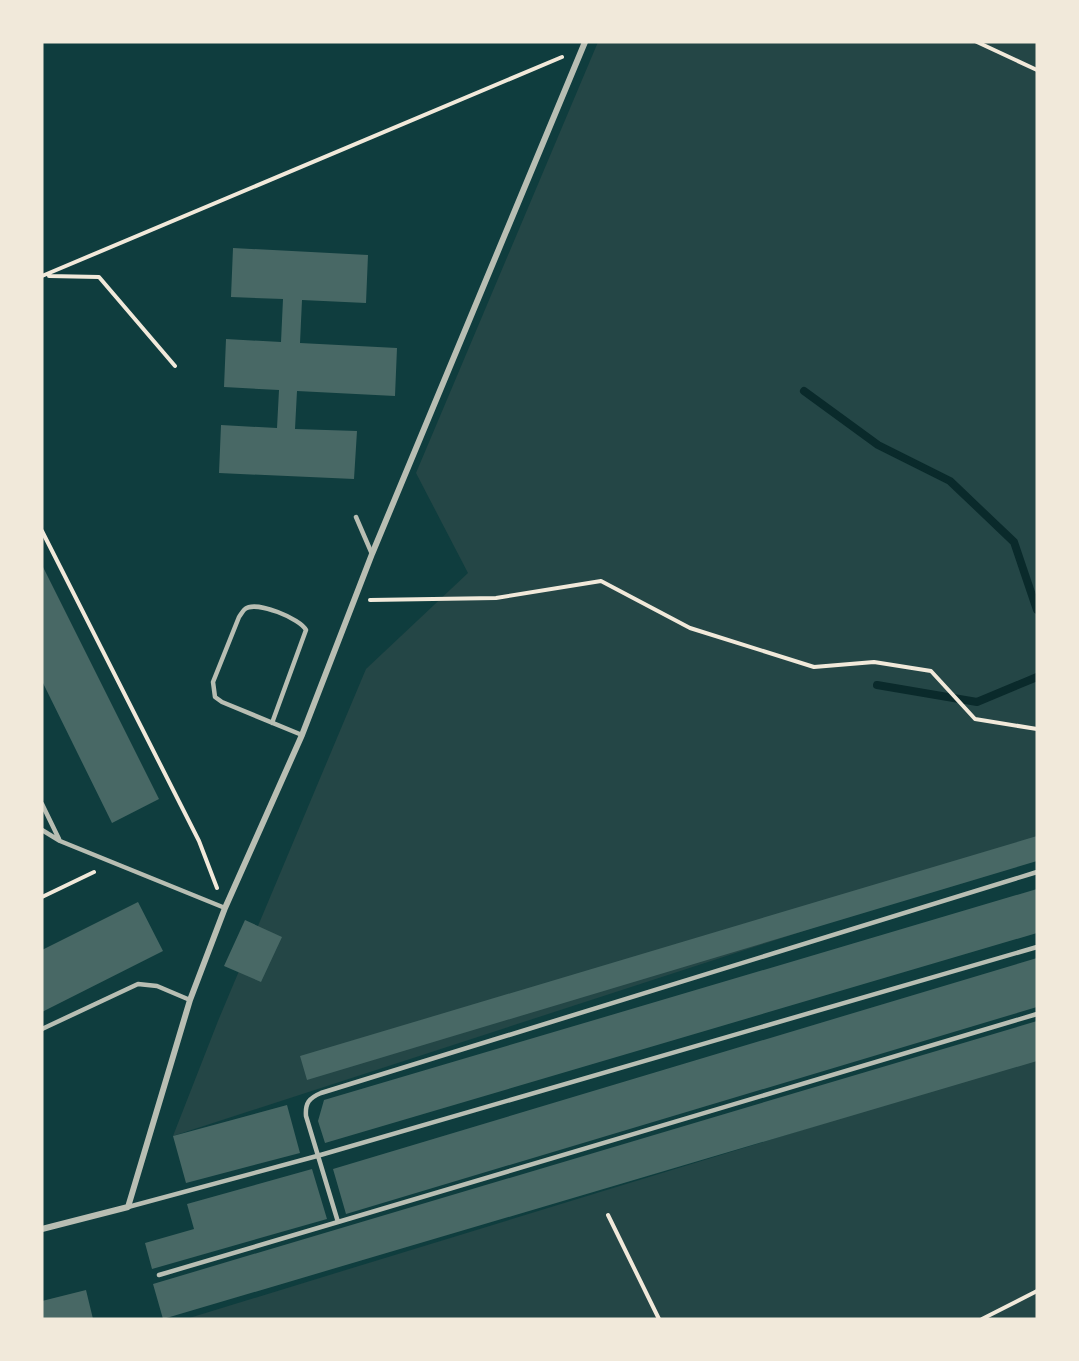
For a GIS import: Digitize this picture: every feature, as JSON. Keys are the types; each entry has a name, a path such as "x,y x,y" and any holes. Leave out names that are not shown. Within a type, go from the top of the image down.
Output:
{"street":[{"path":"42,1229 128,1207 190,1000 225,908 302,735 372,554 584,45"}],"lane":[{"path":"356,517 372,554"},
{"path":"272,723 306,630 297,620 252,606 244,609 239,617 213,682 216,697 222,702 272,723 302,735"},
{"path":"42,804 60,842"},
{"path":"42,830 60,842 225,908"},
{"path":"338,1222 317,1156 305,1106 311,1098 321,1093 1037,872"},
{"path":"128,1207 317,1156 1037,947"},
{"path":"42,1029 138,984 157,986 190,1000"},
{"path":"159,1275 1037,1014"}],"path":[{"path":"977,42 1037,70"},
{"path":"44,276 584,45"},
{"path":"44,276 99,277 175,366"},
{"path":"42,531 199,841 225,908"},
{"path":"354,600 496,598 600,581 690,628 814,667 874,662 931,671 975,719 1037,729"},
{"path":"42,897 114,863"},
{"path":"608,1215 658,1319"},
{"path":"982,1319 1037,1291"}],"shaded area":[{"path":"598,42 1037,42 1037,855 173,1136 218,1021 366,669 468,573 416,473"},
{"path":"1037,1058 1037,1319 186,1319"}],"building":[{"path":"233,248 368,255 366,303 302,300 300,343 397,348 395,396 297,391 295,429 357,431 354,479 219,473 221,425 277,428 279,390 224,387 226,339 281,342 283,299 231,297"},
{"path":"42,565 159,799 112,823 42,681"},
{"path":"1037,836 1037,861 307,1080 300,1056"},
{"path":"1037,889 1037,933 325,1143 318,1121 324,1100"},
{"path":"138,902 163,951 42,1012 42,950"},
{"path":"245,920 282,937 261,982 224,966"},
{"path":"1037,958 1037,1007 346,1214 333,1169"},
{"path":"1037,1021 1037,1061 163,1319 153,1284"},
{"path":"287,1105 300,1153 186,1183 173,1136"},
{"path":"312,1169 327,1219 152,1269 145,1243 194,1229 187,1204"},
{"path":"86,1290 93,1319 42,1319 42,1301"}],"waterway":[{"path":"804,391 878,445 950,481 1014,542 1037,610"},
{"path":"877,685 977,702 1037,677"}]}
